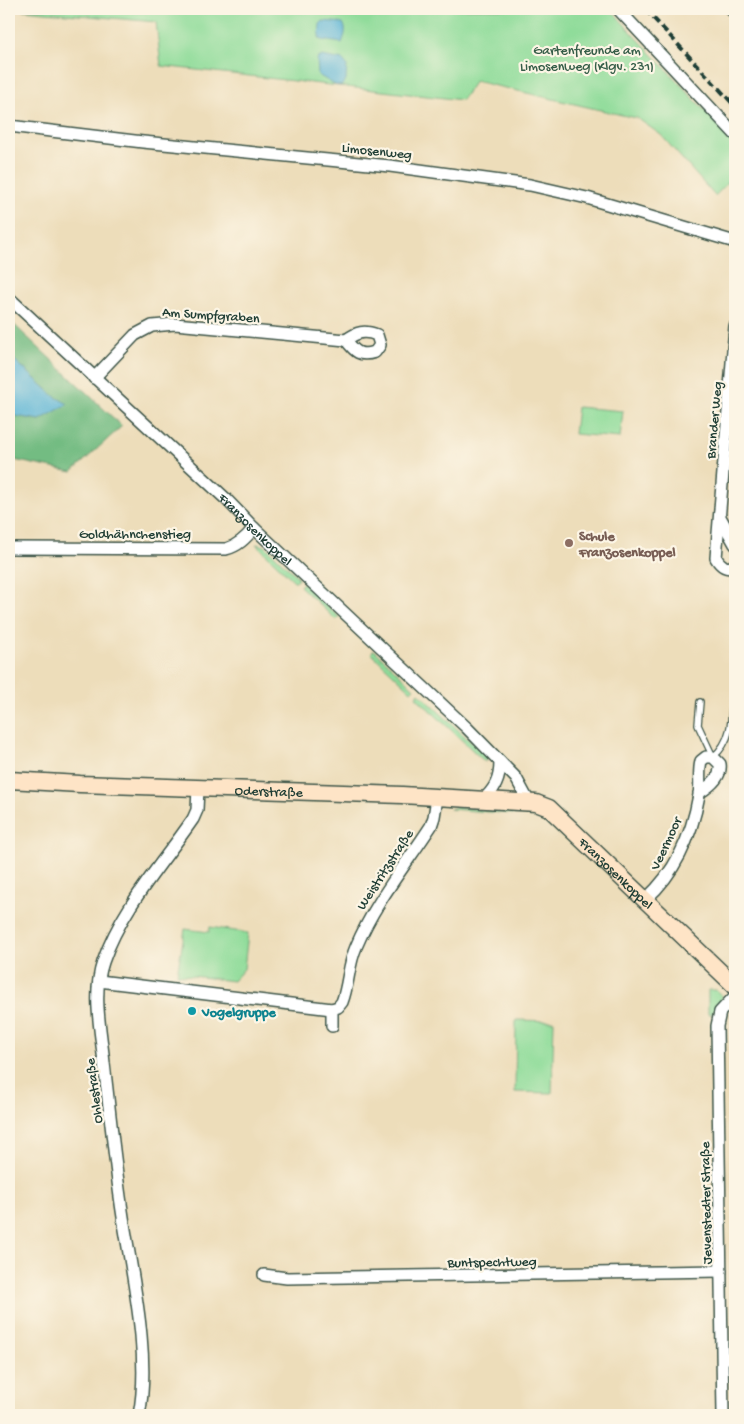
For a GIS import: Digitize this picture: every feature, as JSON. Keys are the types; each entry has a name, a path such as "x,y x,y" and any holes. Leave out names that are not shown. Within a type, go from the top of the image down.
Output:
{"street":[{"path":"618,9 735,134"},
{"name":"Limosenweg","path":"9,126 143,142 390,166 530,185 587,198 735,242"},
{"name":"Franzosenkoppel","path":"9,298 226,499 254,528 467,728 516,778 530,802 549,808 735,986"},
{"name":"Am Sumpfgraben","path":"94,378 136,334 152,326 175,324 346,340"},
{"name":"Brander Weg","path":"735,326 716,558 720,565 726,568 735,564"},
{"path":"720,517 735,544"},
{"name":"Goldhähnchenstieg","path":"9,548 226,549 233,547 254,528"},
{"name":"Veermoor","path":"646,900 661,886 674,866 692,824 699,793 698,780 701,761 706,757 713,757"},
{"path":"699,793 710,786 720,773 720,764 713,757"},
{"path":"482,801 496,786 499,778 500,762"},
{"name":"Oderstraße","path":"9,780 530,802"},
{"name":"Ohlestraße","path":"139,1415 142,1383 140,1339 104,1060 98,1003 98,981 107,951 126,915 149,879 193,819 197,810 198,788"},
{"name":"Weistritzstraße","path":"332,1009 338,1007 342,1002 351,960 378,903 431,826 437,798"},
{"path":"98,981 332,1009 332,1026"},
{"name":"Jevenstedter Straße","path":"723,1415 717,1026 720,1012 735,996"},
{"name":"Buntspechtweg","path":"264,1275 287,1278 721,1271"},
{"path":"723,1358 735,1358"}],"lane":[{"path":"726,9 735,17"},
{"path":"700,702 698,725 713,757 724,747 730,732 733,682 735,678"}],"green space":[{"name":"Gartenfreunde am Limosenweg (Klgv. 231)","path":"23,9 268,9 302,12 303,9 610,9 735,143 735,175 715,196 661,135 637,118 475,81 462,100 161,66 156,22"},
{"path":"9,320 122,426 72,472 9,459 9,415 40,420 67,404 54,396 9,355"},
{"path":"577,407 623,411 620,438 574,434"},
{"path":"256,544 265,546 298,577 297,581 294,581"},
{"path":"303,583 339,617 336,620 300,586"},
{"path":"374,650 414,688 411,691 371,653"},
{"path":"419,693 488,758 485,762 416,697"},
{"path":"457,807 489,810 527,810 527,813 515,814 450,809"},
{"path":"210,927 248,933 244,969 233,981 177,974 185,929 209,932"},
{"path":"708,990 716,990 723,997 712,1014 708,1014"},
{"path":"516,1020 554,1021 552,1093 515,1092"}],"water":[{"path":"323,21 343,23 345,33 342,43 321,40 319,37 320,24"},
{"path":"322,56 343,60 347,65 346,80 341,86 335,85 318,75 317,59"},
{"path":"9,355 54,396 68,404 40,420 9,415"}],"railway":[{"path":"645,9 735,106"}],"place":[{"name":"Schule Franzosenkoppel","path":"569,543"},
{"name":"Vogelgruppe","path":"192,1011"}]}
